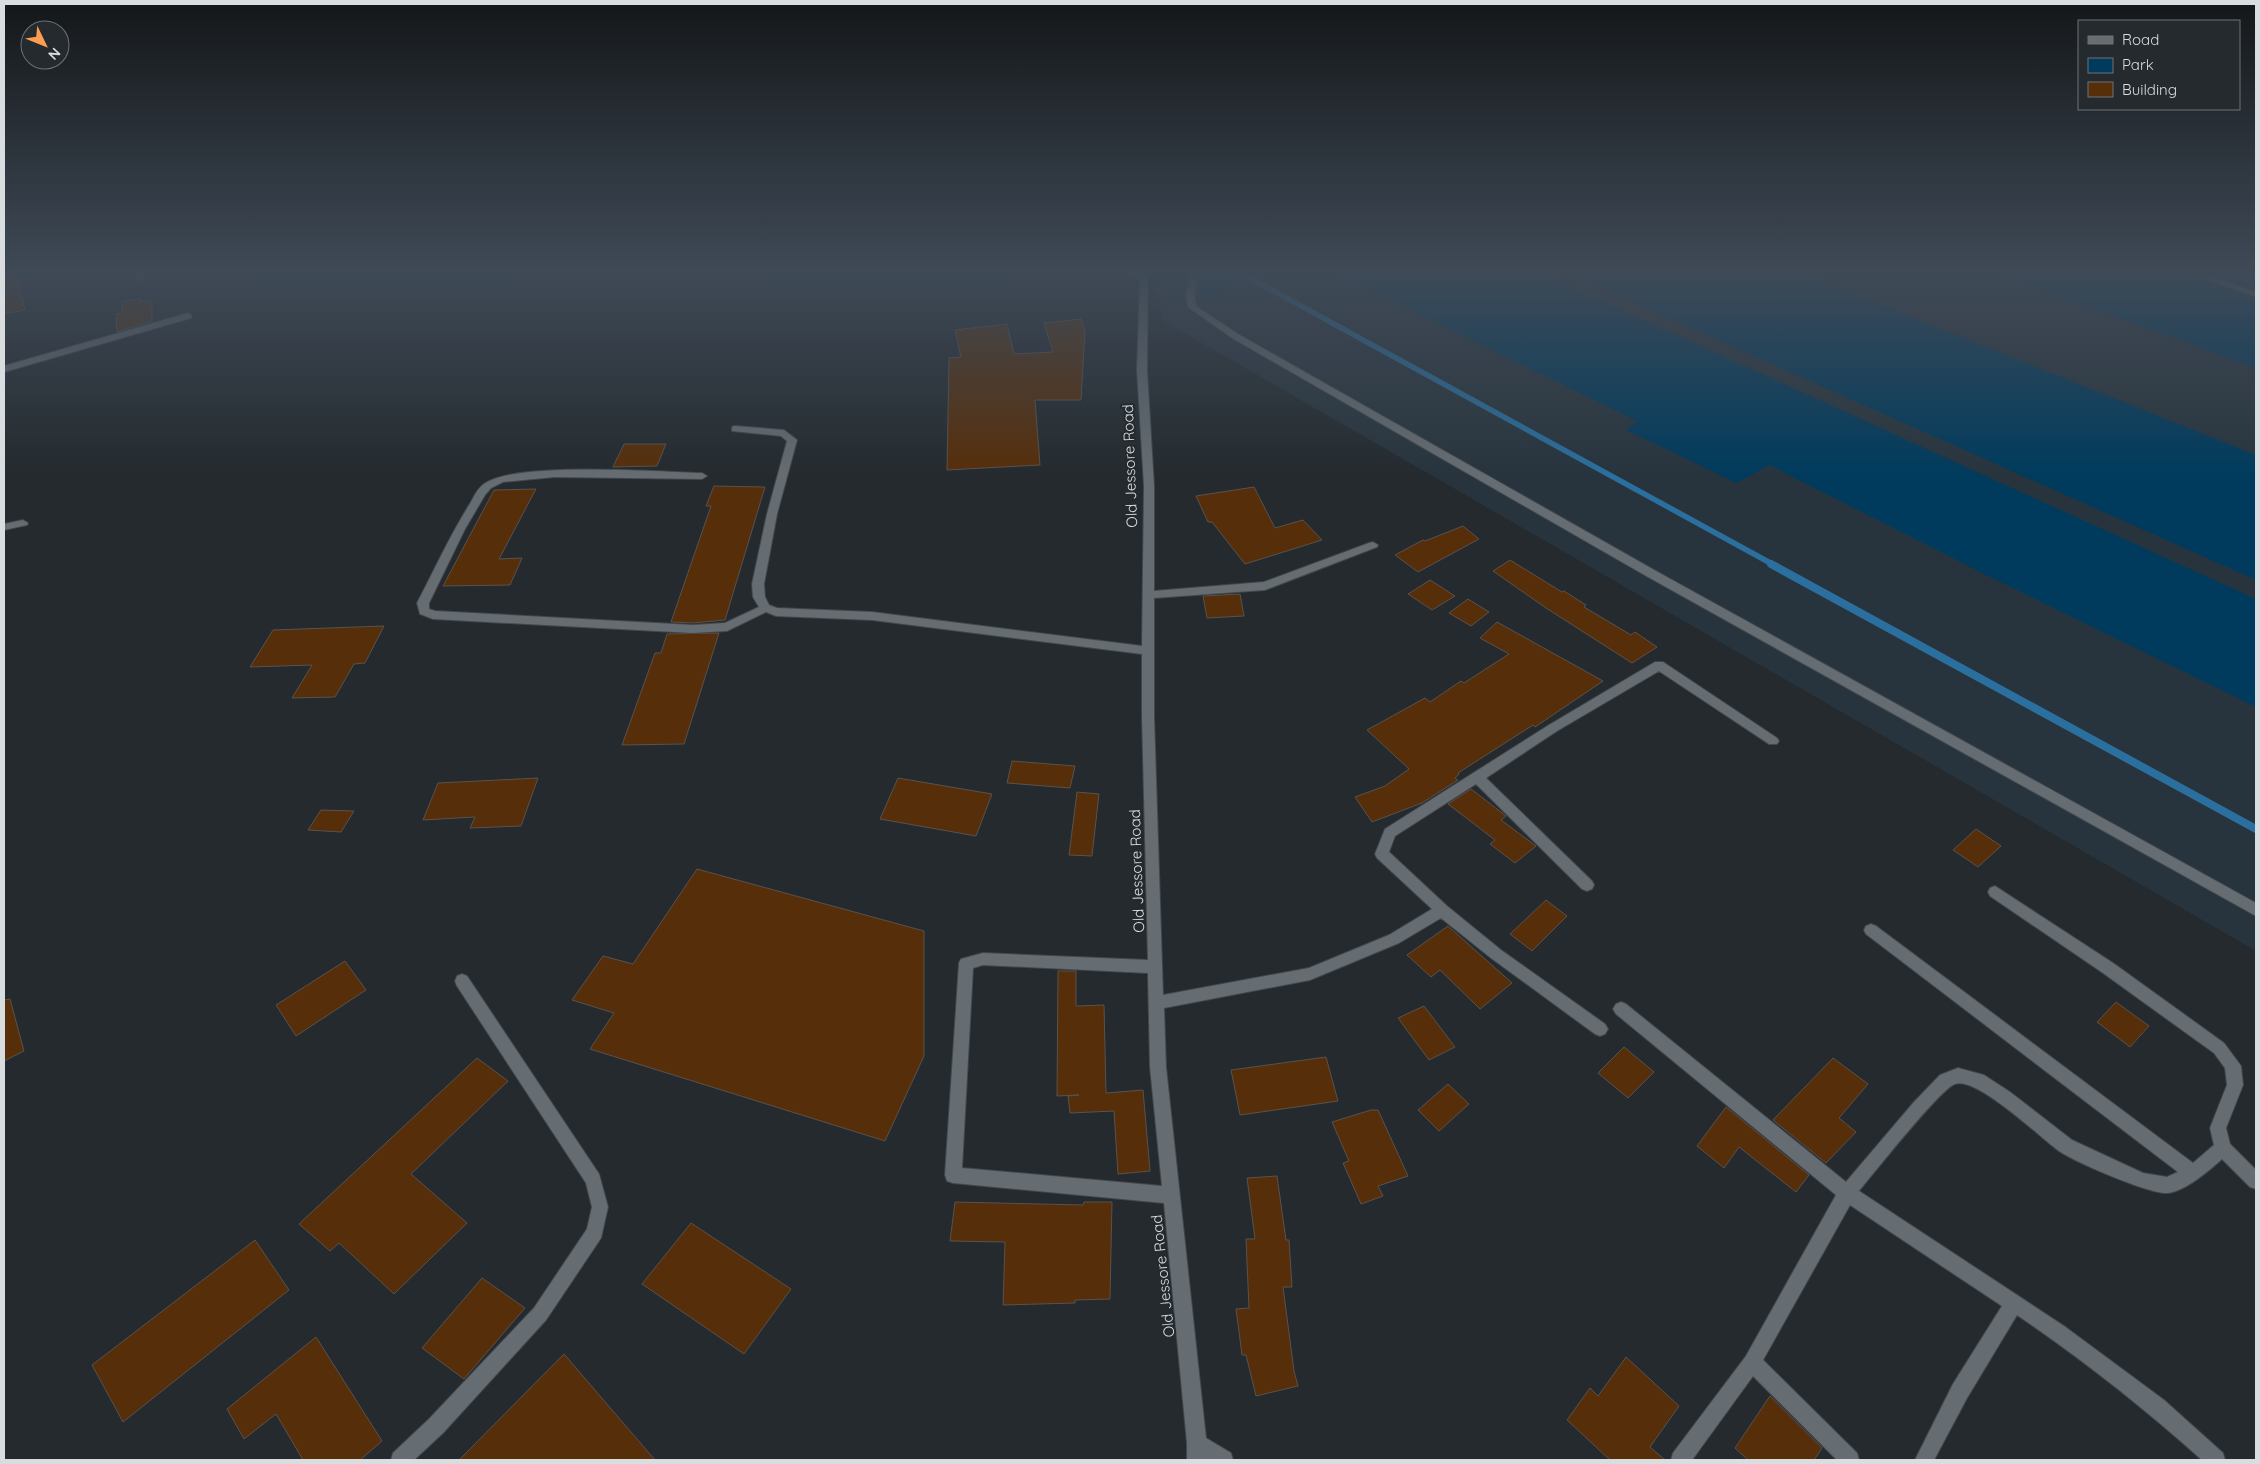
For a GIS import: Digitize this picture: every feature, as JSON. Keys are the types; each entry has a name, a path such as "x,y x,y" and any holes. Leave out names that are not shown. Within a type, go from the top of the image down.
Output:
{"street":[{"path":"4,369 104,340"},
{"name":"Old Jessore Road","path":"1141,340 1148,486 1148,716 1158,1067 1197,1452"},
{"path":"1243,340 1652,574 2256,910"},
{"path":"735,429 784,433 792,440 772,514 758,584 759,597 765,608 776,612 872,616 1149,651"},
{"path":"702,476 570,474 529,475 500,479 488,485 465,520 424,604 424,611 432,615 693,628 728,627 765,608"},
{"path":"4,527 23,523"},
{"path":"1148,595 1265,586 1373,545"},
{"path":"1600,1029 1496,954 1442,910 1382,854 1390,832 1553,728 1659,665 1773,741"},
{"path":"1476,777 1587,885"},
{"path":"1995,892 2108,968 2218,1048 2233,1066 2235,1085 2218,1128 2223,1148 2256,1181"},
{"path":"1157,1003 1310,974 1394,939 1442,910"},
{"path":"1871,930 2193,1173"},
{"path":"1156,967 983,959 966,963 954,1174 1171,1195"},
{"path":"400,1460 436,1426 540,1314 595,1232 600,1207 593,1180 462,981"},
{"path":"1621,1009 1847,1193 2058,1332 2157,1407 2216,1460"},
{"path":"1680,1460 1752,1362 1847,1193 1920,1106 1946,1080 1958,1075 1978,1080 2066,1146 2142,1181 2168,1185 2193,1173 2223,1148"},
{"path":"1924,1460 1960,1391 2014,1303"},
{"path":"1752,1362 1850,1460"},
{"path":"1197,1452 1224,1460"}],"shaded area":[{"path":"1197,340 2256,340 2256,951"}],"green space":[{"path":"1473,340 1688,340 2256,599 2256,707 1988,576 1769,465 1737,483 1626,430 1637,421"},
{"path":"1719,340 1970,340 2256,455 2256,580"},
{"path":"2180,340 2256,340 2256,368"}],"building":[{"path":"957,340 1011,340 1014,354 1053,352 1049,340 1085,340 1081,400 1035,400 1040,465 947,470 949,358 961,357"},
{"path":"624,444 666,444 657,466 613,467"},
{"path":"714,486 765,487 725,620 693,623 671,622 711,506 706,506"},
{"path":"1254,487 1275,528 1303,520 1322,540 1245,564 1212,522 1208,522 1196,496"},
{"path":"536,489 499,559 522,558 510,585 443,586 494,490"},
{"path":"1463,526 1479,539 1418,572 1395,555 1423,540 1425,541"},
{"path":"1510,560 1562,592 1564,591 1586,605 1584,607 1631,635 1635,632 1657,647 1632,663 1546,608 1493,571"},
{"path":"1430,580 1455,596 1432,610 1408,594"},
{"path":"1240,594 1244,616 1207,618 1203,596"},
{"path":"1468,599 1489,612 1471,626 1449,613"},
{"path":"1497,622 1603,681 1535,727 1533,725 1458,773 1455,778 1458,780 1422,803 1372,822 1355,797 1385,786 1409,769 1367,730 1425,698 1430,702 1461,681 1464,683 1509,654 1480,638"},
{"path":"384,626 365,663 354,664 335,697 292,698 312,665 250,667 273,630"},
{"path":"719,633 684,744 622,745 655,653 661,653 667,634"},
{"path":"1012,761 1075,766 1070,788 1007,783"},
{"path":"538,778 521,826 470,828 475,817 423,820 438,783"},
{"path":"898,778 992,794 976,836 880,819"},
{"path":"1471,789 1506,816 1501,820 1536,846 1515,863 1490,844 1495,840 1448,804"},
{"path":"1077,792 1099,794 1092,856 1069,855"},
{"path":"321,810 354,811 341,832 308,830"},
{"path":"1976,829 2001,846 1978,867 1953,850"},
{"path":"697,869 924,931 924,1056 885,1141 590,1049 614,1013 572,1000 603,956 633,964"},
{"path":"1546,900 1567,916 1532,951 1510,934"},
{"path":"1448,926 1512,983 1480,1009 1440,970 1431,977 1407,955"},
{"path":"345,961 366,990 296,1036 276,1005"},
{"path":"1058,971 1076,971 1076,1006 1104,1005 1106,1093 1143,1090 1150,1171 1118,1174 1114,1111 1070,1113 1068,1096 1079,1095 1057,1096"},
{"path":"10,999 24,1051 4,1061 4,1000"},
{"path":"2116,1002 2149,1026 2130,1047 2097,1022"},
{"path":"1424,1006 1455,1047 1429,1060 1398,1018"},
{"path":"1624,1047 1654,1072 1628,1098 1598,1073"},
{"path":"1326,1057 1338,1101 1240,1115 1231,1070"},
{"path":"477,1058 508,1081 411,1174 467,1223 394,1294 339,1243 330,1251 299,1224"},
{"path":"1833,1058 1868,1084 1839,1118 1856,1132 1826,1163 1773,1120"},
{"path":"1448,1084 1469,1104 1439,1131 1418,1110"},
{"path":"1726,1107 1809,1175 1796,1192 1739,1147 1724,1168 1697,1146"},
{"path":"1371,1110 1378,1110 1408,1176 1378,1186 1383,1196 1361,1204 1343,1163 1349,1161 1332,1122"},
{"path":"1277,1176 1286,1240 1289,1240 1292,1287 1283,1287 1294,1371 1298,1386 1256,1396 1246,1355 1242,1355 1236,1309 1249,1308 1246,1239 1255,1239 1247,1178"},
{"path":"955,1202 1083,1205 1084,1202 1112,1202 1110,1299 1075,1300 1075,1303 1003,1305 1005,1242 950,1241"},
{"path":"691,1223 791,1289 744,1354 642,1284"},
{"path":"255,1240 289,1290 123,1422 92,1365"},
{"path":"482,1278 525,1308 464,1379 422,1348"},
{"path":"316,1337 382,1441 360,1460 303,1460 276,1414 244,1439 227,1409"},
{"path":"564,1354 655,1460 459,1460"},
{"path":"1626,1357 1679,1406 1650,1447 1665,1460 1610,1460 1567,1420 1590,1388 1598,1396"},
{"path":"1770,1396 1822,1448 1814,1460 1748,1460 1735,1448"}],"waterway":[{"path":"1364,340 1774,565"},
{"path":"1771,564 2256,829"}]}
